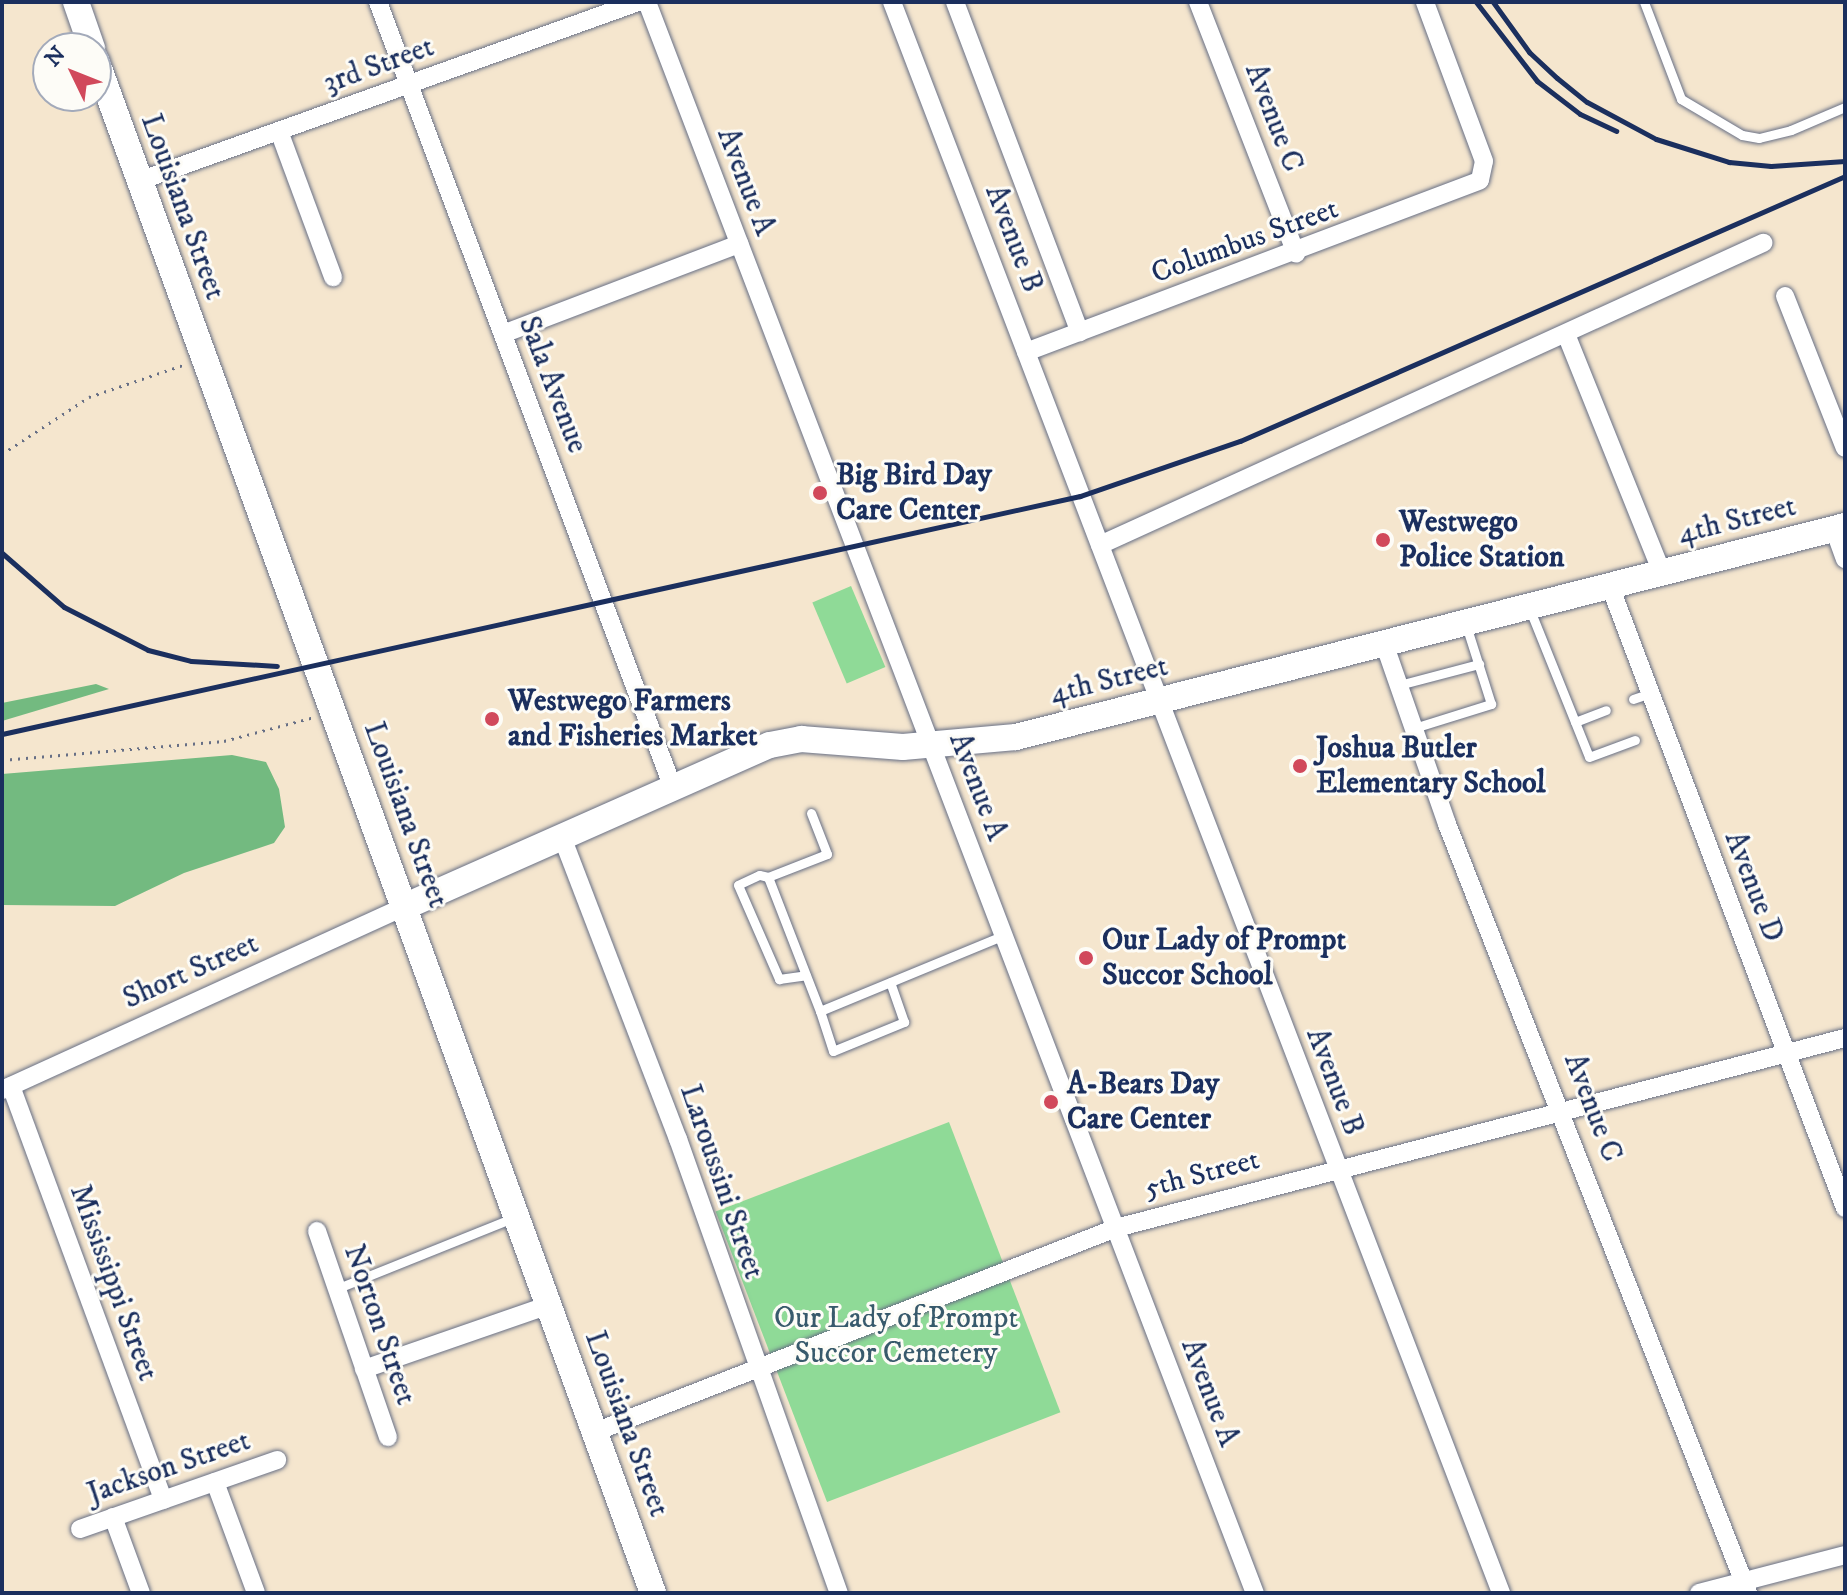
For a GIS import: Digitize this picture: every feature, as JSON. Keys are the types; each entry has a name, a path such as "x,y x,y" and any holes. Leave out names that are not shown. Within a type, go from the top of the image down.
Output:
{"main road":[{"path":"76,2 86,32"},
{"name":"Louisiana Street","path":"112,105 653,1593"},
{"name":"4th Street","path":"404,907 770,745 801,739 931,745 1016,737 1839,528"}],"street":[{"name":"Sala Avenue","path":"378,2 673,788"},
{"name":"3rd Street","path":"139,181 638,2"},
{"name":"Avenue A","path":"647,2 1255,1593"},
{"name":"Avenue B","path":"892,2 1501,1593"},
{"name":"Avenue B","path":"955,2 1080,332"},
{"name":"Avenue C","path":"1198,2 1296,254"},
{"name":"Columbus Street","path":"1026,352 1296,254 1480,180 1484,161 1425,2"},
{"path":"279,131 333,277"},
{"path":"1100,545 1763,243"},
{"path":"503,334 739,244"},
{"path":"1785,296 1845,448"},
{"path":"1566,334 1662,573"},
{"path":"1839,528 1845,559"},
{"name":"Avenue D","path":"1610,586 1642,696 1845,1208"},
{"name":"Avenue C","path":"1384,643 1414,728 1746,1587"},
{"name":"Laroussini Street","path":"562,837 678,1139 757,1371 839,1593"},
{"name":"Short Street","path":"6,1088 404,907"},
{"name":"5th Street","path":"595,1432 1116,1228 1562,1109 1845,1038"},
{"name":"Mississippi Street","path":"6,1088 163,1500"},
{"name":"Norton Street","path":"317,1231 388,1437"},
{"path":"364,1369 549,1305"},
{"name":"Jackson Street","path":"80,1529 277,1460"},
{"path":"215,1482 256,1593"},
{"path":"113,1517 141,1593"},
{"path":"1699,1593 1746,1587 1845,1555"}],"lane":[{"path":"1644,2 1681,99 1742,135 1759,138 1791,130 1845,107"},
{"path":"1529,607 1589,757 1635,740"},
{"path":"1414,728 1491,704 1465,623"},
{"path":"1399,685 1479,664"},
{"path":"1575,722 1606,710"},
{"path":"806,975 779,979 738,885 759,875 768,877 827,854 811,813"},
{"path":"768,877 833,1051 904,1022 890,982"},
{"path":"820,1011 1004,935"},
{"path":"336,1289 517,1216"}],"path":[{"path":"2,454 89,397 202,358"},
{"path":"2,760 224,741 275,731 332,710"}],"green space":[{"path":"851,586 885,667 847,683 812,602"},
{"path":"96,684 109,689 2,721 2,703"},
{"path":"232,755 266,762 279,789 285,827 274,843 184,873 115,906 2,905 2,774"},
{"name":"Our Lady of Prompt Succor Cemetery","path":"949,1122 1060,1412 827,1502 716,1212"}],"railway":[{"path":"1476,2 1537,81 1580,114 1616,131"},
{"path":"1493,2 1529,52 1557,78 1587,102 1656,139 1729,162 1771,166 1845,161"},
{"path":"2,734 1080,496 1240,441 1845,176"},
{"path":"2,553 64,607 148,650 191,661 277,666"}],"place":[{"name":"Big Bird Day Care Center","path":"820,493"},
{"name":"Westwego Police Station","path":"1383,540"},
{"name":"Westwego Farmers and Fisheries Market","path":"492,719"},
{"name":"Joshua Butler Elementary School","path":"1300,766"},
{"name":"Our Lady of Prompt Succor School","path":"1086,958"},
{"name":"A-Bears Day Care Center","path":"1051,1102"}]}
